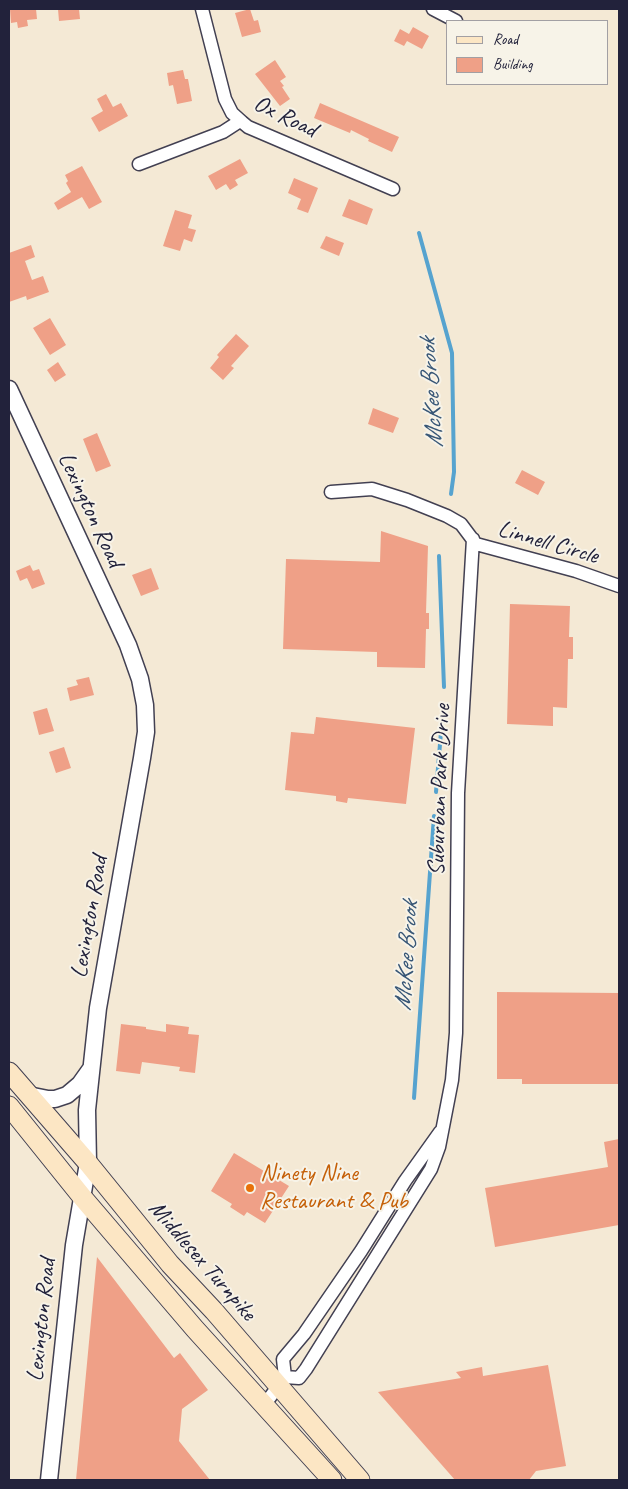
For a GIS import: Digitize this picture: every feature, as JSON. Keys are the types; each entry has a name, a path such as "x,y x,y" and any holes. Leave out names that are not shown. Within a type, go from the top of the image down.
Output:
{"main road":[{"name":"Middlesex Turnpike","path":"9,1072 88,1163 170,1264 282,1382 360,1480"},
{"name":"Middlesex Turnpike","path":"9,1106 83,1198 195,1328 332,1480"}],"street":[{"name":"Ox Road","path":"202,9 225,99 232,113 240,121 248,127 393,189"},
{"path":"434,9 453,16"},
{"path":"139,164 223,132 240,121"},
{"name":"Lexington Road","path":"9,389 128,645 140,679 146,732 98,1008 86,1132 88,1163 70,1274 49,1480"},
{"name":"Linnell Circle","path":"331,492 372,489 407,500 447,516 460,524 476,544 576,571 619,586"},
{"name":"Suburban Park Drive","path":"442,1130 405,1181 361,1251 304,1334 283,1359 282,1382 298,1378 306,1369 431,1169 439,1147 452,1080 456,1033 458,793 473,539"},
{"path":"28,1095 55,1099 67,1095 80,1084 92,1068"},
{"path":"265,1404 282,1382"}],"building":[{"path":"10,9 36,9 37,19 27,20 28,26 18,28 17,22 11,23"},
{"path":"58,9 79,9 80,19 59,21"},
{"path":"250,9 254,21 258,20 261,32 242,37 235,13"},
{"path":"413,27 429,36 422,49 407,41 404,46 394,41 400,29 409,34"},
{"path":"275,60 286,77 280,81 290,99 280,106 255,74"},
{"path":"183,70 185,79 188,79 192,101 177,104 173,85 169,86 167,73"},
{"path":"106,94 113,107 121,103 128,116 99,132 91,118 103,111 97,99"},
{"path":"320,103 399,137 392,152 368,141 369,139 351,130 350,133 314,118"},
{"path":"240,159 248,173 235,180 238,185 230,190 226,184 216,190 208,176"},
{"path":"82,166 102,202 89,209 82,197 58,210 54,203 71,192 66,183 68,181 65,175"},
{"path":"294,178 318,188 308,213 297,209 301,199 288,193"},
{"path":"349,199 373,209 367,225 342,216"},
{"path":"175,210 192,215 188,228 196,230 192,242 184,239 180,251 163,246"},
{"path":"326,236 344,243 339,256 320,248"},
{"path":"31,245 35,257 25,261 32,280 43,276 49,292 27,300 26,296 9,302 9,253"},
{"path":"50,318 66,345 50,355 33,328"},
{"path":"236,334 249,346 231,366 234,368 223,380 210,368 219,357 217,355"},
{"path":"58,362 66,375 55,382 47,370"},
{"path":"373,408 399,418 393,433 368,424"},
{"path":"97,433 111,466 96,472 83,439"},
{"path":"522,470 545,482 538,495 515,483"},
{"path":"381,531 428,546 426,613 429,613 429,629 426,629 425,668 377,667 377,652 283,649 286,559 380,562"},
{"path":"30,565 33,571 39,569 45,584 32,589 27,578 20,581 16,571"},
{"path":"151,568 159,589 141,596 132,575"},
{"path":"510,604 570,606 569,637 573,637 573,659 568,659 567,708 553,707 553,726 507,724"},
{"path":"89,677 94,695 70,701 67,688 78,685 76,680"},
{"path":"47,708 54,731 39,735 33,712"},
{"path":"316,717 415,728 406,804 348,798 347,803 336,801 336,796 285,790 291,732 314,734"},
{"path":"64,747 71,768 56,773 49,752"},
{"path":"497,992 619,993 619,1084 522,1084 522,1079 497,1079"},
{"path":"121,1024 166,1032 166,1024 189,1027 188,1034 199,1035 195,1073 179,1071 180,1067 142,1062 140,1074 116,1071"},
{"path":"619,1139 619,1225 495,1247 485,1188 608,1167 604,1142"},
{"name":"Ninety Nine Restaurant & Pub","path":"234,1153 289,1186 265,1223 247,1212 244,1216 230,1207 232,1204 211,1191"},
{"path":"97,1257 174,1358 180,1353 208,1390 182,1409 179,1441 210,1480 76,1480"},
{"path":"548,1365 566,1466 536,1471 529,1480 455,1480 378,1392 461,1378 456,1372 482,1367 483,1376"}],"waterway":[{"name":"McKee Brook","path":"419,233 452,353 454,472 451,494"},
{"name":"McKee Brook","path":"439,556 444,687"},
{"name":"McKee Brook","path":"436,792 441,732"},
{"name":"McKee Brook","path":"414,1098 434,816"}],"place":[{"name":"Ninety Nine Restaurant & Pub","path":"250,1188"}]}
